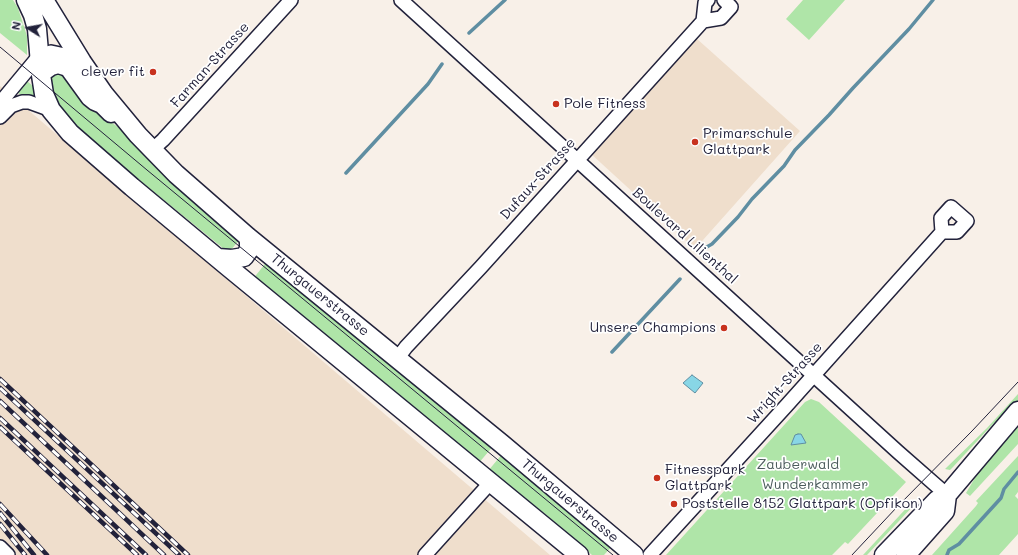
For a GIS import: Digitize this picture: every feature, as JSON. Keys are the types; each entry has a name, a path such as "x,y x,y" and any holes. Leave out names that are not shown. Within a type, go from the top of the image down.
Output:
{"main road":[{"path":"26,0 35,22 44,94 51,110 70,133 132,187 579,555"},
{"name":"Thurgauerstrasse","path":"44,0 82,62 104,94 128,124 176,174 248,238 502,444 620,549 634,555"},
{"path":"41,75 51,66 58,64 69,68 90,97 102,104 105,109 116,118 128,124"},
{"path":"218,258 232,259 244,257 249,250 248,238"},
{"path":"884,555 937,500 947,495 1018,411"},
{"path":"906,555 945,511 947,495"}],"street":[{"name":"Farman-Strasse","path":"152,150 163,140 291,0"},
{"name":"Boulevard Lilienthal","path":"401,0 814,375 925,478 947,495"},
{"path":"708,0 705,3 704,21 721,18 731,7 724,0"},
{"name":"Dufaux-Strasse","path":"397,359 406,347 704,21"},
{"path":"0,103 39,56 51,52 65,55 70,59 102,104"},
{"path":"0,117 11,106 22,102 29,102 51,110"},
{"name":"Wright-Strasse","path":"650,555 942,232"},
{"path":"425,555 491,482"},
{"path":"0,546 8,555"}],"shaded area":[{"name":"Primarschule Glattpark","path":"696,38 800,131 695,249 590,153"},
{"path":"0,86 550,555 15,555 0,539"}],"green space":[{"path":"0,0 13,0 18,8 27,36 27,55 0,33"},
{"path":"803,0 845,0 809,40 786,19"},
{"path":"57,69 108,120 125,132 241,238 230,251 224,249 149,188 119,169 60,110 48,79"},
{"path":"25,79 37,90 40,100 23,97 15,90"},
{"path":"268,260 494,445 478,464 253,279"},
{"path":"1018,394 1018,401 1009,411 993,424 950,470 945,469 987,428"},
{"name":"Wunderkammer","path":"811,399 819,402 906,482 848,544 845,542 832,555 666,555 805,402"},
{"path":"1018,421 1018,444 970,496 966,493 985,461"},
{"path":"503,453 614,544 604,555 592,555 544,513 525,502 488,471"},
{"path":"1018,456 1018,492 1015,496 1018,499 1018,534 999,555 932,555 976,506 978,503 976,501"},
{"path":"912,502 915,504 867,555 863,555"}],"water":[{"path":"692,375 703,383 695,393 683,383"},
{"path":"801,434 806,443 791,445 795,435"}],"waterway":[{"path":"469,33 505,0"},
{"path":"705,248 712,244 738,217 752,199 784,166 795,150 909,29 933,0"},
{"path":"346,173 428,84 442,64"},
{"path":"612,352 680,279"},
{"path":"947,555 949,550 959,544 1001,498 1004,489 1018,472"}],"tram line":[{"path":"0,47 613,555"},
{"path":"852,555 1018,382"}],"railway":[{"path":"0,379 188,555"},
{"path":"0,388 179,555"},
{"path":"0,401 164,555"},
{"path":"0,418 146,555"},
{"path":"0,427 137,555"},
{"path":"0,504 47,555"},
{"path":"0,513 34,555"},
{"path":"0,524 25,555"}],"place":[{"name":"clever fit","path":"153,72"},
{"name":"Pole Fitness","path":"556,104"},
{"name":"Primarschule Glattpark","path":"695,142"},
{"name":"Unsere Champions","path":"724,328"},
{"name":"Fitnesspark Glattpark","path":"657,478"},
{"name":"Poststelle 8152 Glattpark (Opfikon)","path":"674,504"}],"park label":[{"name":"Zauberwald","path":"798,465"}]}
